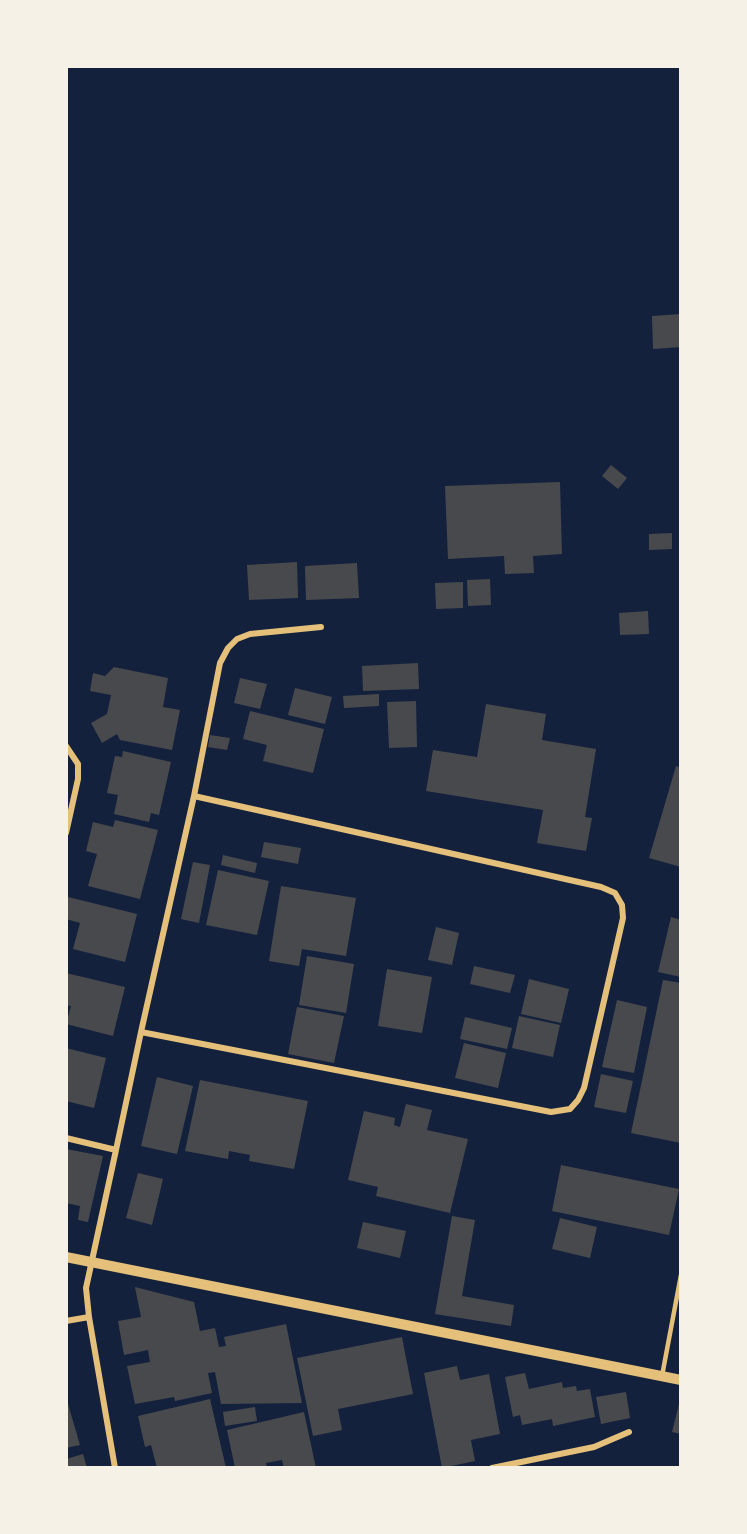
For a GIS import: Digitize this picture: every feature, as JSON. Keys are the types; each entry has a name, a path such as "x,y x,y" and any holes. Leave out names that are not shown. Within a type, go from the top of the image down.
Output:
{"street":[{"path":"115,1468 88,1317 86,1288 194,796 220,663 228,648 237,639 250,634 321,627"},
{"path":"66,746 78,764 78,779 66,833"},
{"path":"141,1032 551,1112 562,1112 578,1100 584,1088 623,918 622,905 615,893 601,886 194,796"},
{"path":"66,1138 116,1150"},
{"path":"66,1257 681,1380"},
{"path":"66,1321 88,1317"},
{"path":"492,1468 594,1447 629,1432"}],"lane":[{"path":"661,1377 681,1275"}],"building":[{"path":"681,314 681,347 653,349 652,316"},
{"path":"611,465 627,478 618,489 602,476"},
{"path":"560,482 562,554 533,556 534,573 505,574 504,556 448,559 445,486"},
{"path":"672,533 672,549 649,550 649,534"},
{"path":"297,562 298,598 249,600 247,565"},
{"path":"357,563 359,598 306,600 305,566"},
{"path":"490,579 491,605 468,606 467,580"},
{"path":"463,582 463,608 436,609 435,583"},
{"path":"648,611 649,634 620,635 619,613"},
{"path":"418,663 419,689 363,691 362,666"},
{"path":"114,667 168,678 163,707 180,710 172,750 120,740 117,734 102,743 91,723 107,714 111,695 90,691 93,673 105,676"},
{"path":"240,678 267,684 260,709 234,703"},
{"path":"295,688 332,697 325,724 288,715"},
{"path":"379,694 379,706 344,708 343,696"},
{"path":"416,701 417,747 389,748 387,702"},
{"path":"486,704 546,714 542,740 596,749 585,817 592,818 586,851 537,843 543,810 426,791 433,750 477,757"},
{"path":"250,711 324,729 313,773 263,761 267,745 243,739"},
{"path":"210,735 230,738 227,750 208,747"},
{"path":"123,751 171,762 159,815 151,813 149,822 114,814 118,795 107,793 115,756 122,757"},
{"path":"676,766 681,768 681,867 649,858"},
{"path":"115,820 158,830 140,899 88,886 97,854 86,851 93,822 113,827"},
{"path":"264,842 301,848 298,864 261,857"},
{"path":"223,855 257,863 255,873 221,865"},
{"path":"193,862 210,865 199,923 181,919"},
{"path":"218,870 269,881 257,935 206,925"},
{"path":"281,886 356,898 346,956 302,949 299,966 269,961"},
{"path":"68,897 137,914 125,962 73,949 80,923 66,919"},
{"path":"671,917 681,920 681,977 658,972"},
{"path":"436,927 459,933 452,965 428,960"},
{"path":"307,956 354,964 346,1013 299,1005"},
{"path":"474,966 515,975 510,993 470,984"},
{"path":"387,969 432,977 422,1033 378,1026"},
{"path":"66,973 125,987 113,1036 66,1024 71,1006 66,1005"},
{"path":"529,979 569,989 561,1023 521,1014"},
{"path":"663,980 681,983 681,1143 631,1133"},
{"path":"617,1000 647,1007 634,1073 602,1067"},
{"path":"297,1007 344,1016 334,1063 288,1054"},
{"path":"519,1016 560,1025 553,1057 512,1048"},
{"path":"465,1017 512,1028 507,1049 460,1039"},
{"path":"464,1043 506,1053 498,1088 455,1078"},
{"path":"66,1048 106,1058 94,1108 66,1101"},
{"path":"601,1074 633,1081 626,1113 594,1107"},
{"path":"157,1077 193,1086 177,1154 141,1146"},
{"path":"200,1080 308,1101 294,1169 249,1161 250,1155 229,1151 228,1159 185,1151"},
{"path":"406,1104 432,1110 427,1130 468,1139 450,1213 376,1196 378,1187 348,1180 364,1111 395,1118 394,1125 400,1127"},
{"path":"66,1149 103,1156 88,1222 78,1220 80,1206 66,1203"},
{"path":"561,1165 679,1189 669,1235 552,1211"},
{"path":"138,1173 163,1179 152,1225 126,1218"},
{"path":"452,1216 475,1220 462,1296 514,1305 511,1326 435,1314"},
{"path":"560,1218 597,1227 590,1258 552,1249"},
{"path":"363,1222 406,1231 400,1258 357,1248"},
{"path":"135,1287 194,1302 200,1331 215,1328 219,1347 226,1346 224,1337 286,1324 302,1403 221,1404 215,1372 208,1373 212,1393 175,1401 174,1397 135,1404 127,1366 150,1362 148,1350 124,1355 118,1321 141,1317"},
{"path":"402,1337 413,1394 338,1409 342,1430 313,1436 297,1358"},
{"path":"457,1366 460,1380 489,1374 500,1434 471,1440 475,1461 442,1468 424,1373"},
{"path":"525,1373 529,1389 562,1382 563,1388 576,1386 577,1391 590,1389 595,1417 553,1426 552,1419 522,1425 520,1415 513,1417 505,1377"},
{"path":"626,1392 630,1418 601,1424 596,1397"},
{"path":"66,1397 80,1445 66,1448"},
{"path":"210,1399 226,1468 157,1468 151,1445 145,1447 138,1416"},
{"path":"681,1401 681,1434 672,1432"},
{"path":"255,1407 257,1421 225,1426 223,1412"},
{"path":"304,1412 316,1468 284,1468 282,1460 266,1463 267,1468 235,1468 227,1430"},
{"path":"83,1454 87,1468 66,1468 66,1459"}]}
